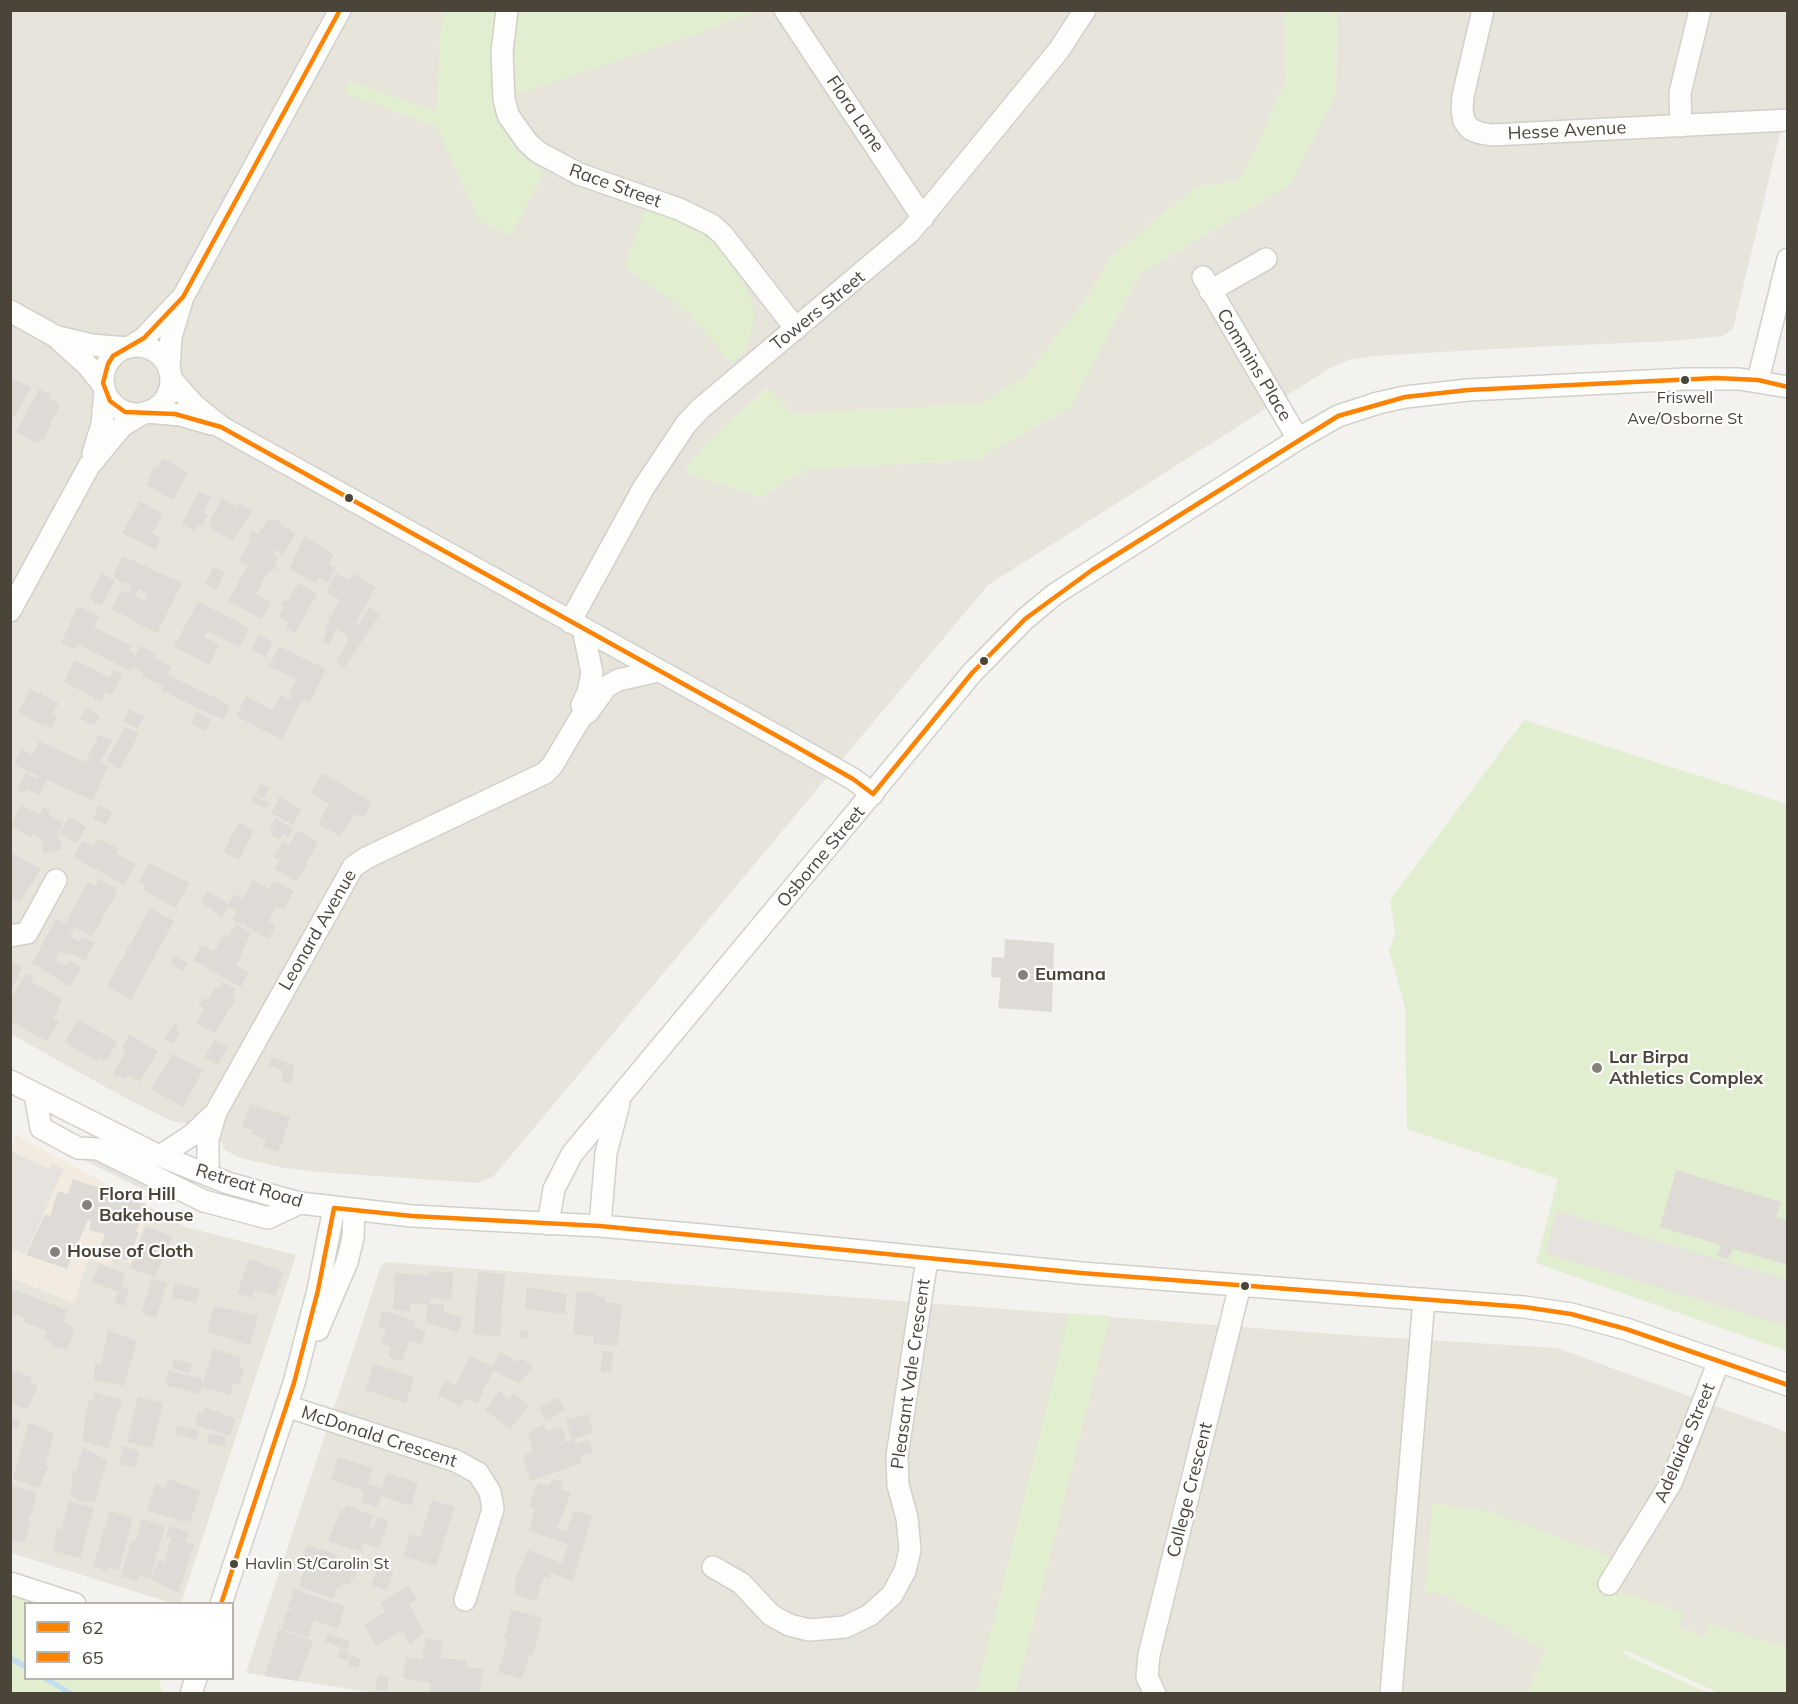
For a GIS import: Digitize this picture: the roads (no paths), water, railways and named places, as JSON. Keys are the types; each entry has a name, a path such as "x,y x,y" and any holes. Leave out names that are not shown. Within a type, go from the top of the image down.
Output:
{"street":[{"path":"13,600 89,466 122,426 161,404 166,397 170,374 171,337 183,297 340,10"},
{"name":"Race Street","path":"507,10 502,52 504,99 508,115 527,142 538,152 579,174 678,209 712,225 723,235 796,329"},
{"name":"Flora Lane","path":"785,10 923,218"},
{"name":"Towers Street","path":"576,625 625,519 674,440 700,409 893,249 923,218 1059,51 1085,10"},
{"name":"Hesse Avenue","path":"1483,10 1463,96 1464,121 1470,129 1492,135 1788,120"},
{"path":"1681,126 1680,93 1700,10"},
{"name":"Commins Place","path":"1266,259 1207,284 1298,439"},
{"path":"1758,380 1788,259"},
{"path":"89,466 102,424 104,373 108,364 113,356 144,338 183,297"},
{"path":"10,311 55,336 87,364 117,408 125,412 180,415 221,428"},
{"path":"55,336 92,345 150,349 158,354 194,405 221,428 844,774 873,794"},
{"name":"Osborne Street","path":"548,1224 554,1189 561,1172 972,673 1025,618 1092,570 1298,439 1359,408 1434,393 1686,379 1758,380 1788,387"},
{"name":"Leonard Avenue","path":"576,625 591,681 580,710 581,717"},
{"name":"Leonard Avenue","path":"208,1175 208,1139 216,1112 353,867 366,858 545,773 552,766 581,717 609,684 658,671"},
{"path":"10,936 27,933 56,880"},
{"name":"Retreat Road","path":"10,1081 160,1156 208,1175 300,1203 344,1209 600,1227 927,1259 1524,1306 1571,1314 1626,1329 1788,1385"},
{"path":"35,1094 41,1128 78,1148 93,1147 204,1201 238,1212 268,1218 300,1203"},
{"name":"Osborne Street","path":"600,1227 606,1153 621,1097"},
{"name":"Leonard Avenue","path":"160,1156 192,1135 216,1112"},
{"path":"222,1602 294,1383 318,1290 344,1209"},
{"name":"Pleasant Vale Crescent","path":"713,1567 741,1583 771,1615 789,1625 808,1630 845,1627 870,1615 892,1595 905,1572 910,1550 907,1518 898,1485 897,1456 927,1259"},
{"name":"College Crescent","path":"1155,1694 1147,1677 1149,1655 1240,1285"},
{"path":"1391,1694 1424,1299"},
{"name":"Adelaide Street","path":"1609,1584 1671,1483 1719,1361"},
{"name":"McDonald Crescent","path":"286,1406 456,1461 478,1473 490,1492 493,1509 465,1600"},
{"path":"10,1583 69,1602"}],"waterway":[{"path":"10,1658 24,1666"},
{"path":"48,1680 71,1694"}],"place":[{"name":"Friswell Ave/Osborne St","path":"1685,380"},
{"name":"Eumana","path":"1023,975"},
{"name":"Lar Birpa Athletics Complex","path":"1597,1068"},
{"name":"Flora Hill Bakehouse","path":"87,1205"},
{"name":"House of Cloth","path":"55,1252"},
{"name":"Havlin St/Carolin St","path":"234,1564"}]}
